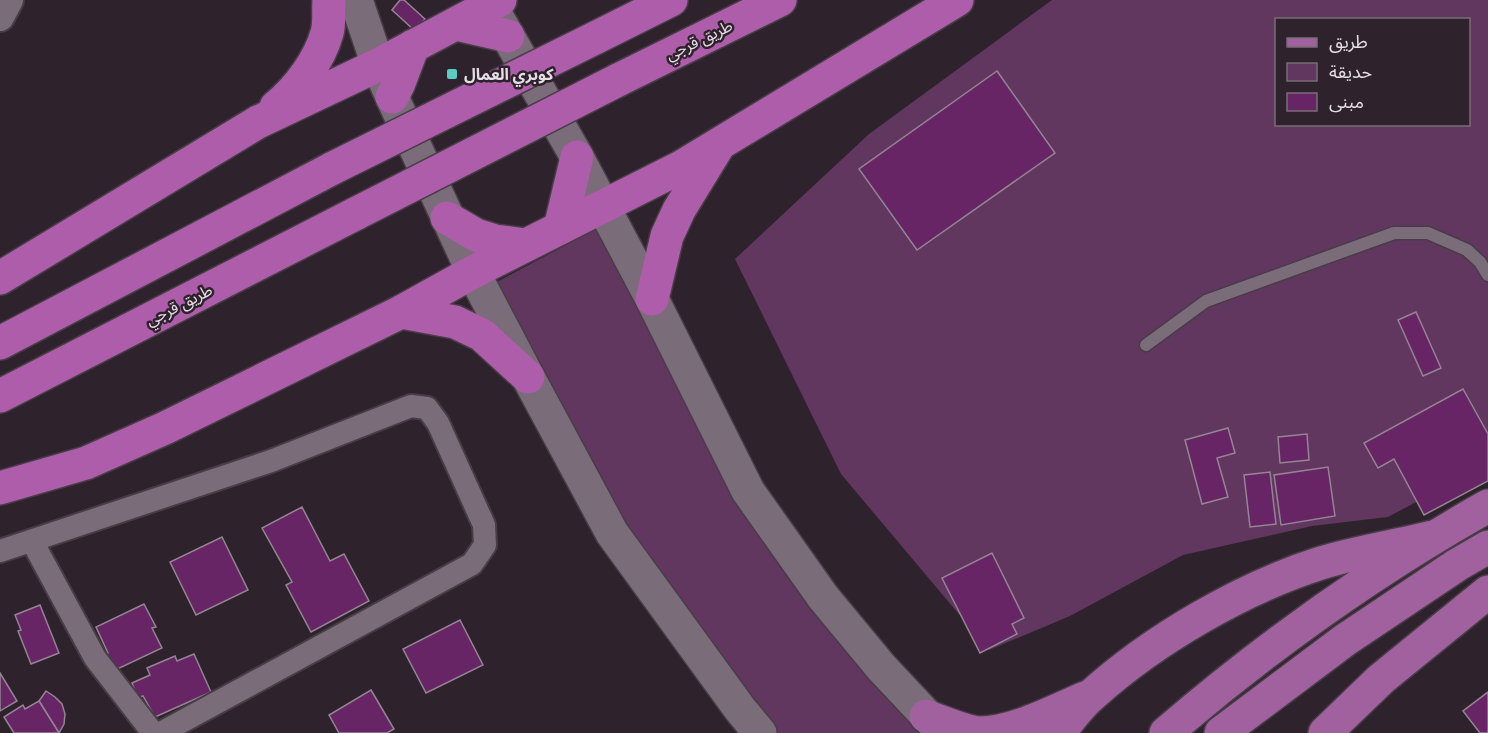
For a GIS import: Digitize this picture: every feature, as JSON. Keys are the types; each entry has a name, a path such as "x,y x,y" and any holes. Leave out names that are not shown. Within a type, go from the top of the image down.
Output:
{"highway":[{"path":"258,122 289,96 320,51 327,31 329,0"},
{"path":"0,343 333,168 671,0"},
{"name":"طريق قرجي","path":"0,396 618,80 780,0"},
{"path":"0,488 86,463 165,429 401,312 473,272 681,167 957,0"},
{"path":"0,278 258,122 378,65 456,24 492,2"},
{"path":"456,24 508,36"},
{"path":"392,97 414,46"},
{"path":"652,299 667,236 679,210 718,146"},
{"path":"560,228 578,157"},
{"path":"447,218 476,235 495,241 526,245"},
{"path":"401,312 455,322 482,335 528,377"}],"main road":[{"path":"356,0 378,65 447,218 473,272 612,533 740,709 760,733"},
{"path":"492,2 508,36 578,157 748,491 822,597 934,725 977,733 1014,729 1090,696"},
{"path":"1166,733 1209,696 1315,617 1433,537 1488,506"},
{"path":"1059,733 1090,696 1142,653 1197,620 1266,584 1322,563 1433,537"},
{"path":"1221,733 1345,640 1457,565 1488,547"},
{"path":"1325,733 1381,679 1486,596"}],"street":[{"path":"0,18 9,0"},
{"path":"0,551 271,461 411,406 427,408 438,423 484,525 485,545 472,564 160,733"},
{"path":"33,541 95,658 153,733"}],"lane":[{"path":"1146,345 1206,301 1394,233 1428,233 1467,250 1480,262 1488,275"}],"green space":[{"path":"1052,0 1488,0 1488,464 1388,517 1312,526 1183,555 1070,616 989,650 841,474 735,259 869,134"},
{"path":"596,229 754,521 930,733 770,733 658,587 495,283"}],"building":[{"path":"400,0 404,0 425,19 415,31 392,10"},
{"path":"997,71 1055,153 917,250 859,169"},
{"path":"1416,312 1441,368 1423,376 1398,320"},
{"path":"1463,389 1488,434 1488,481 1424,515 1394,459 1378,468 1364,443"},
{"path":"1228,428 1235,453 1217,458 1228,497 1202,504 1185,440"},
{"path":"1307,434 1309,460 1280,463 1278,437"},
{"path":"1328,467 1335,516 1281,525 1274,475"},
{"path":"1270,472 1276,524 1250,527 1244,475"},
{"path":"302,507 330,561 344,554 369,601 311,632 286,585 292,582 262,528"},
{"path":"222,537 248,590 196,615 170,562"},
{"path":"992,553 1024,618 1012,624 1017,634 980,653 942,578"},
{"path":"144,604 156,627 152,628 162,648 111,672 103,655 108,653 96,627"},
{"path":"40,605 59,653 31,664 18,631 21,630 15,615"},
{"path":"460,620 483,665 426,693 403,649"},
{"path":"194,654 211,692 155,717 143,696 138,698 132,683 150,675 147,668 175,656 177,661"},
{"path":"0,673 17,701 0,711"},
{"path":"371,690 394,729 387,733 339,733 329,715"},
{"path":"46,691 62,704 65,714 64,724 59,733 39,701"},
{"path":"1488,692 1488,733 1480,733 1463,711"},
{"path":"39,701 59,733 14,733 4,717 23,705 25,709"}],"place":[{"name":"كوبري العمال","path":"452,74"}]}
